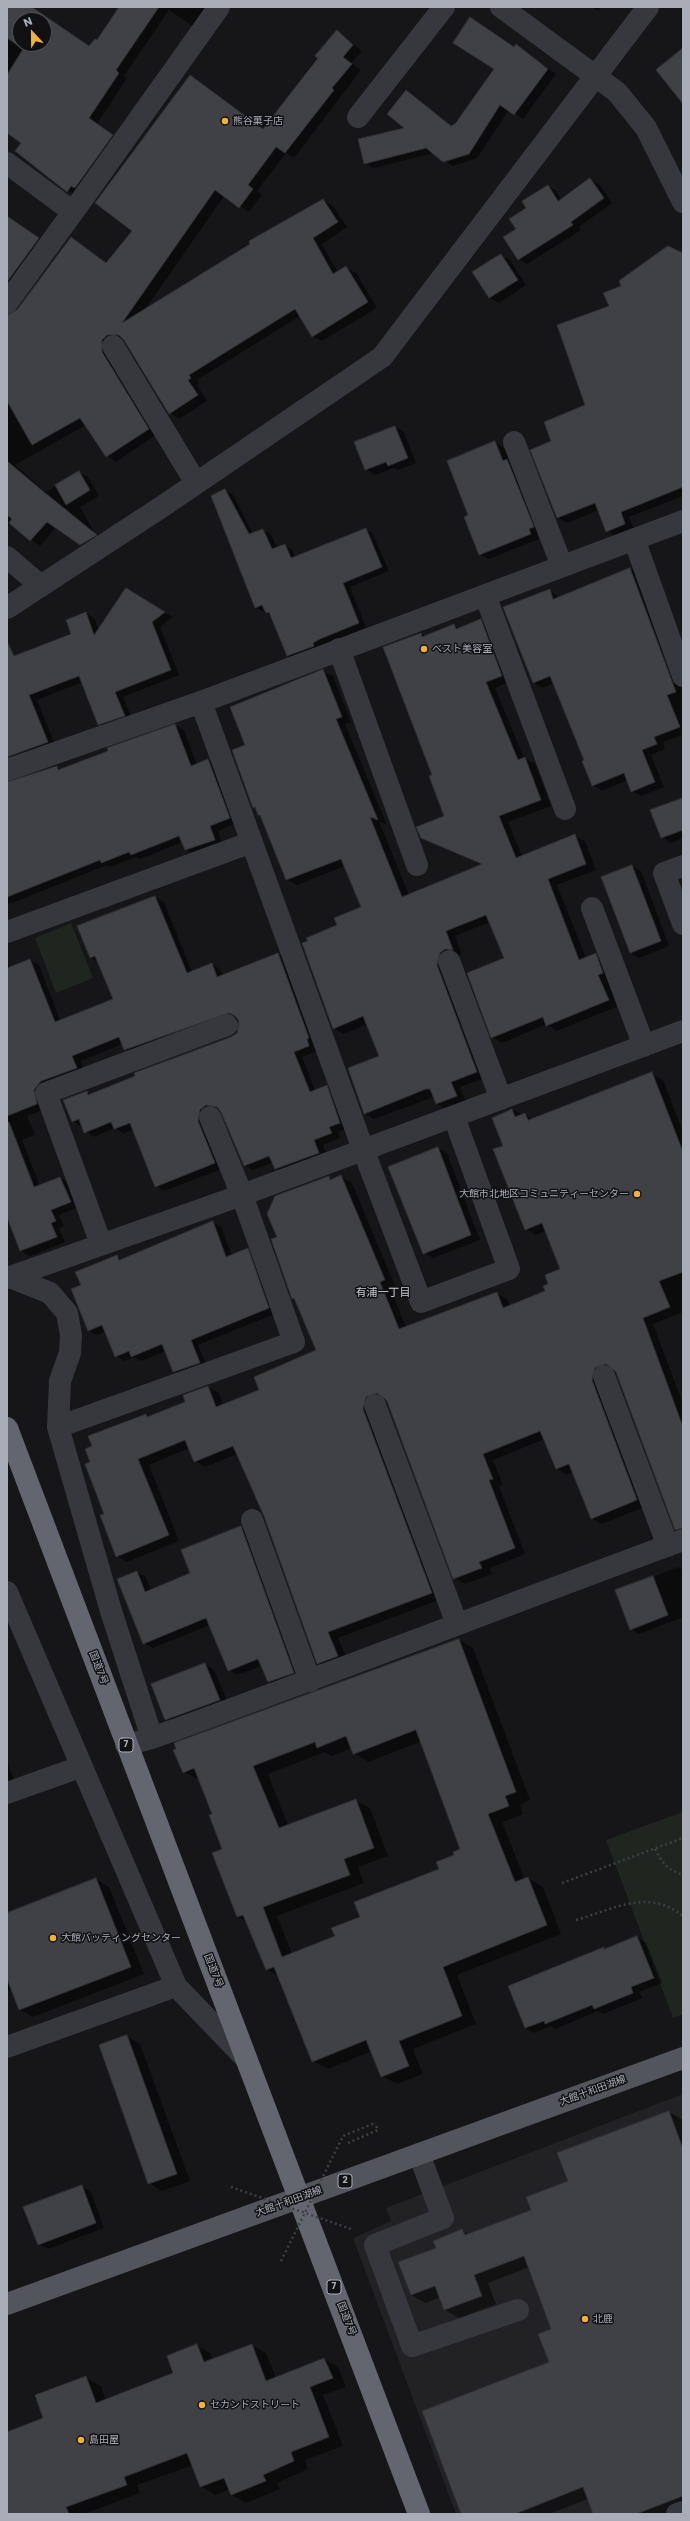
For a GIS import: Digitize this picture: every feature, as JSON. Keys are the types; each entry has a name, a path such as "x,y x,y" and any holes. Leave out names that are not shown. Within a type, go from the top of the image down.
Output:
{"highway":[{"name":"国道7号","path":"7,1428 126,1745 420,2514"}],"main road":[{"name":"大館十和田湖線","path":"7,2304 303,2205 419,2154 683,2058"}],"street":[{"path":"7,304 219,7"},
{"path":"358,117 444,7"},
{"path":"501,7 617,92 646,128 683,202"},
{"path":"7,608 196,483 382,357 648,7"},
{"path":"7,164 72,212"},
{"path":"112,346 196,483"},
{"path":"514,442 562,566"},
{"path":"7,770 201,702 683,521"},
{"path":"634,539 683,676"},
{"path":"7,557 41,586"},
{"path":"486,594 565,809"},
{"path":"339,649 417,865"},
{"path":"201,702 363,1149 421,1302 509,1269 454,1116"},
{"path":"7,932 252,842"},
{"path":"683,866 664,873 683,924"},
{"path":"592,908 644,1046"},
{"path":"448,961 501,1099"},
{"path":"101,1244 46,1093 227,1025"},
{"path":"8,1274 101,1244 242,1195 683,1031"},
{"path":"58,1427 294,1342 242,1195 210,1118"},
{"path":"8,1274 50,1293 67,1313 71,1335 70,1352 60,1381 58,1427 111,1611 152,1738"},
{"path":"126,1745 152,1738 310,1681 457,1624 676,1543 604,1376"},
{"path":"375,1405 457,1624"},
{"path":"252,1520 310,1681"},
{"path":"7,1592 80,1767 176,1986 247,2060"},
{"path":"7,1793 80,1767"},
{"path":"7,2047 176,1986"},
{"path":"419,2154 443,2218 375,2245 412,2346 518,2310"},
{"path":"677,2514 683,2512"}],"path":[{"path":"562,1883 683,1838"},
{"path":"655,1849 660,1860 670,1870 683,1875"},
{"path":"576,1920 642,1901 660,1902 683,1916"},
{"path":"281,2261 303,2205 343,2136 375,2123 378,2130 348,2143"},
{"path":"232,2187 303,2205 350,2229"}],"shaded area":[{"path":"71,923 93,978 56,993 35,938"},
{"path":"683,1812 683,2014 673,2018 606,1840"},
{"name":"北鹿","path":"683,2094 683,2514 456,2514 353,2238 391,2221 386,2208"}],"building":[{"path":"7,7 32,7 39,12 12,12 12,41 7,38"},
{"path":"119,7 159,7 116,70 119,73 89,118 113,135 75,188 71,186 67,192 15,151 21,143 7,133 7,75 21,52 52,52 52,21 89,46 95,39 97,40"},
{"path":"470,17 514,47 516,44 548,69 514,115 500,105 469,154 443,162 426,148 364,164 358,139 404,128 387,114 406,90 451,126 455,124 494,69 453,43"},
{"path":"337,30 353,45 343,57 352,64 332,88 334,90 285,153 276,147 248,185 253,189 239,208 215,190 122,323 250,244 249,241 323,199 338,222 313,238 333,274 346,266 368,302 312,337 295,309 189,375 191,378 188,380 198,395 169,414 124,340 119,335 107,335 102,340 102,352 149,429 106,457 80,418 32,445 7,401 7,315 17,310 71,237 106,263 132,231 95,203 190,75 263,129 318,58 315,56"},
{"path":"683,48 683,104 656,70"},
{"path":"590,178 604,198 571,222 573,225 518,260 503,237 516,229 509,219 526,208 522,201 548,185 558,201"},
{"path":"7,216 39,238 7,282"},
{"path":"668,246 683,253 683,487 621,512 625,524 606,532 595,503 557,518 530,450 551,441 544,422 585,405 557,325 609,306 603,293 621,286 619,281"},
{"path":"501,254 518,280 489,298 472,272"},
{"path":"395,426 408,458 388,466 386,462 365,470 354,442"},
{"path":"495,441 503,461 507,459 534,527 529,529 531,534 479,555 464,517 468,515 447,461"},
{"path":"7,461 97,535 80,545 47,522 30,541 9,523 12,519 7,515"},
{"path":"79,471 90,490 66,505 55,485"},
{"path":"225,489 249,534 263,529 272,549 285,544 291,558 366,528 382,567 343,583 359,623 320,639 313,643 314,646 287,656 269,612 266,613 262,605 255,608 211,496"},
{"path":"630,568 676,692 667,695 680,727 654,737 657,744 642,750 655,782 631,792 624,773 592,786 582,761 584,760 550,676 533,683 503,607 550,589 553,599"},
{"path":"126,588 165,612 152,622 171,670 115,692 125,716 98,725 79,676 29,695 48,742 7,757 7,641 14,656 71,634 66,620 86,612 94,635"},
{"path":"481,619 502,676 486,682 518,760 525,757 541,800 499,816 516,858 575,834 586,864 548,879 579,960 596,953 603,973 598,975 609,1000 546,1026 543,1017 491,1038 467,973 504,958 486,915 446,931 453,950 445,949 440,953 437,965 477,1072 451,1082 457,1096 436,1104 430,1089 426,1089 364,1114 348,1068 379,1056 363,1016 333,1029 302,943 308,941 306,938 337,925 334,918 361,907 341,859 286,880 260,815 258,815 255,807 253,808 232,750 245,745 230,707 323,669 342,717 336,719 378,820 370,817 402,897 482,864 421,838 416,827 444,816 429,776 432,775 383,647 421,633 422,637 454,624 456,629"},
{"path":"175,724 191,766 208,759 230,818 210,826 215,840 185,850 179,836 131,855 129,852 101,863 100,860 7,897 7,782 57,766 58,770 108,751 107,748"},
{"path":"683,798 683,830 661,838 650,810"},
{"path":"632,865 661,941 630,953 601,877"},
{"path":"155,896 187,973 212,963 217,977 278,953 309,1038 307,1039 309,1046 294,1052 310,1092 327,1085 340,1123 329,1127 332,1133 314,1140 319,1153 275,1169 269,1156 244,1166 221,1112 217,1107 206,1105 200,1110 198,1121 215,1163 155,1187 130,1123 114,1129 111,1122 84,1133 79,1119 72,1122 63,1100 87,1091 88,1095 135,1076 134,1073 231,1037 237,1033 239,1021 235,1016 229,1013 124,1050 119,1037 72,1056 77,1068 41,1081 34,1090 37,1104 7,1116 7,968 30,959 55,1022 113,999 95,956 90,958 77,926"},
{"path":"652,1072 683,1152 683,1272 659,1281 670,1307 643,1318 683,1427 683,1528 675,1530 616,1372 606,1364 595,1368 592,1380 637,1500 591,1519 569,1464 556,1469 540,1431 483,1454 493,1479 489,1480 515,1548 479,1562 482,1568 453,1579 387,1401 377,1393 366,1397 363,1409 432,1593 328,1632 338,1656 317,1664 264,1516 233,1446 194,1462 185,1440 138,1459 169,1535 116,1557 100,1515 104,1514 85,1464 90,1462 85,1449 92,1446 88,1436 146,1414 147,1417 185,1402 183,1395 208,1386 216,1407 259,1390 254,1377 316,1350 294,1298 292,1299 271,1239 277,1237 267,1214 275,1196 329,1176 330,1180 341,1175 385,1280 380,1282 399,1329 497,1292 503,1308 545,1291 543,1286 548,1284 545,1275 560,1269 542,1223 525,1230 493,1149 503,1146 492,1118 512,1109 515,1117 525,1113 528,1120"},
{"path":"7,1122 9,1122 34,1187 60,1177 71,1202 51,1210 56,1221 51,1223 57,1237 20,1251 7,1217"},
{"path":"438,1147 471,1235 423,1254 388,1167"},
{"path":"213,1221 226,1257 248,1248 269,1308 191,1340 200,1363 173,1372 162,1344 131,1357 129,1351 115,1357 102,1325 88,1331 71,1289 81,1285 75,1272 117,1255 119,1260"},
{"path":"241,1526 294,1673 268,1682 258,1659 228,1671 206,1618 143,1644 117,1579 137,1571 145,1592 190,1573 181,1550"},
{"path":"653,1576 668,1615 630,1630 615,1590"},
{"path":"459,1639 516,1792 505,1796 509,1806 488,1814 515,1882 528,1877 547,1925 443,1967 462,2016 399,2041 409,2066 381,2077 366,2040 312,2062 274,1967 266,1970 243,1915 237,1917 212,1853 222,1849 209,1815 212,1814 194,1768 183,1773 173,1750 176,1749 174,1743","holes":["416,1730 460,1849 453,1852 454,1855 436,1862 439,1869 354,1902 360,1917 331,1928 335,1936 282,1957 263,1907 350,1875 344,1859 374,1848 356,1799 279,1828 253,1766 315,1742 317,1748 346,1736 353,1754"]},
{"path":"205,1663 220,1700 165,1720 151,1684"},
{"path":"96,1878 131,1967 19,2010 7,1979 7,1913"},
{"path":"637,1936 654,1978 631,1987 633,1993 594,2009 592,2005 545,2024 544,2021 525,2028 508,1986 604,1947 604,1949"},
{"path":"127,2035 177,2174 148,2184 99,2045"},
{"name":"北鹿","path":"669,2111 683,2149 683,2496 636,2514 593,2514 583,2487 515,2514 461,2514 422,2411 549,2362 538,2334 551,2329 524,2256 474,2275 482,2296 444,2310 435,2286 411,2295 398,2262 436,2248 433,2241 462,2229 465,2235 531,2210 526,2197 568,2181 557,2153"},
{"path":"82,2185 96,2223 38,2245 23,2207"},
{"path":"197,2344 204,2362 252,2344 266,2381 324,2358 333,2378 310,2387 329,2437 291,2452 294,2461 263,2475 266,2481 231,2495 224,2478 200,2487 187,2453 124,2477 127,2485 66,2507 69,2514 7,2514 7,2432 43,2418 35,2395 86,2376 96,2403 173,2373 167,2356"}],"place":[{"name":"熊谷菓子店","path":"225,121"},
{"name":"ベスト美容室","path":"424,649"},
{"name":"大館市北地区コミュニティーセンター","path":"637,1194"},
{"name":"大館バッティングセンター","path":"53,1938"},
{"name":"北鹿","path":"585,2319"},
{"name":"セカンドストリート","path":"202,2405"},
{"name":"島田屋","path":"81,2440"}],"district":[{"name":"有浦一丁目","path":"383,1293"}]}
